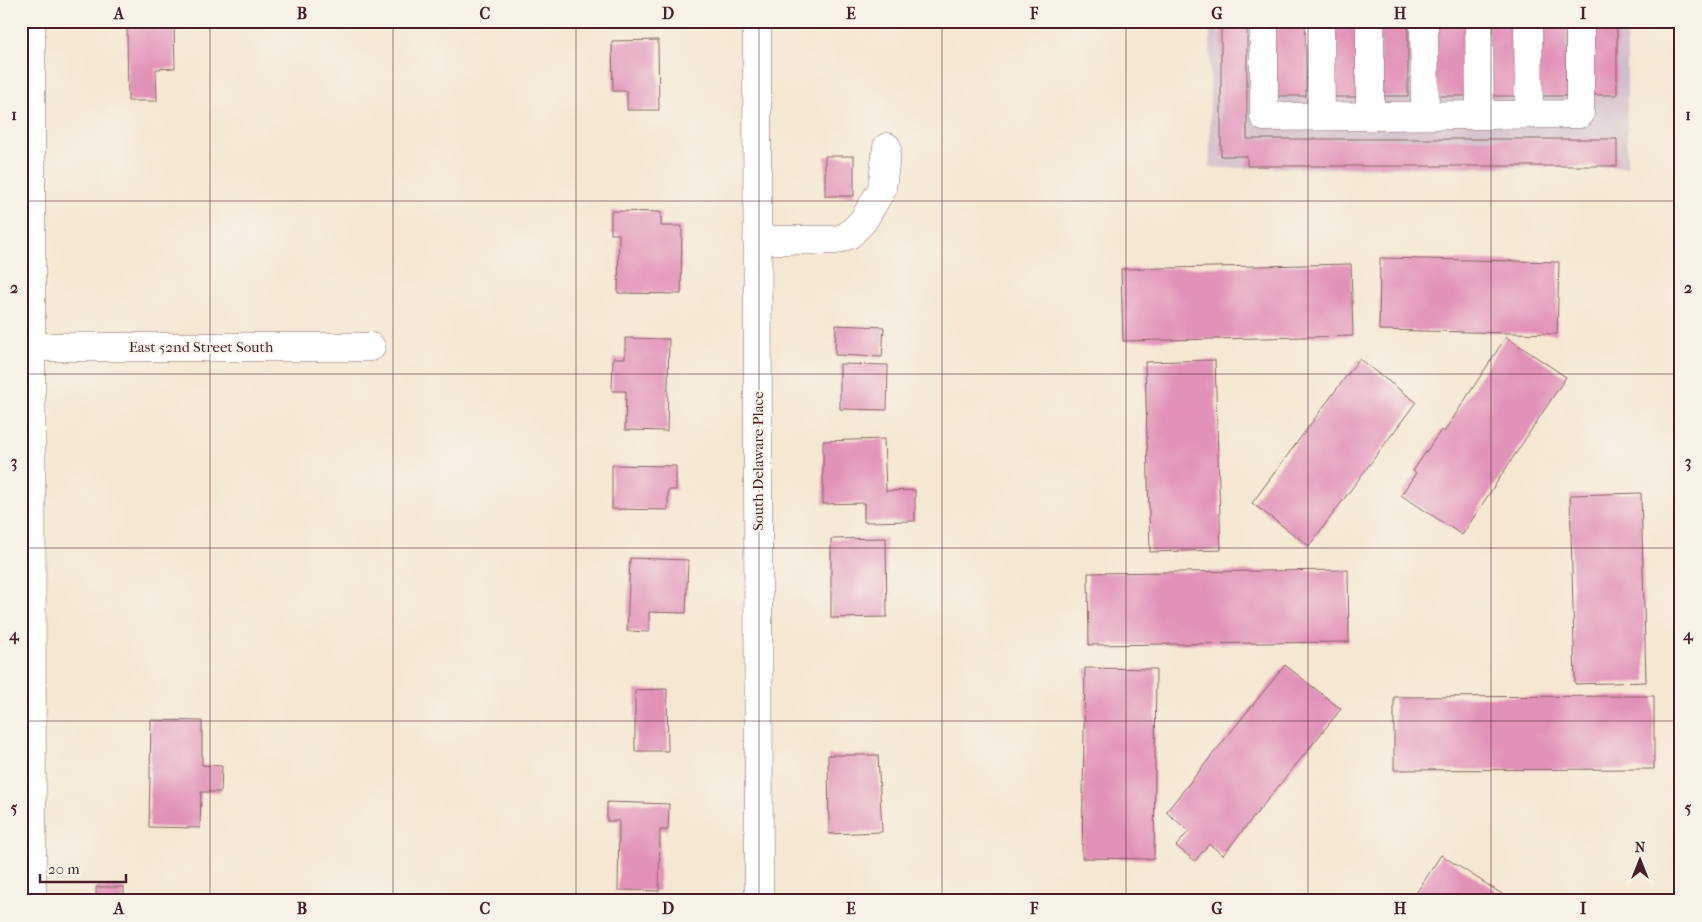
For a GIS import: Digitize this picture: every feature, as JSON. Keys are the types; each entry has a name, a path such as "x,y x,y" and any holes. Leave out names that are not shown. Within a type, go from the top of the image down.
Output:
{"street":[{"path":"31,21 32,901"},
{"name":"South Delaware Place","path":"757,21 759,901"},
{"path":"1264,21 1264,117 1580,114 1580,21"},
{"path":"1320,21 1321,116"},
{"path":"1370,21 1370,116"},
{"path":"1424,21 1424,116"},
{"path":"1480,21 1480,115"},
{"path":"1528,21 1529,114"},
{"path":"757,240 836,240 849,235 863,221 882,189 887,147"},
{"name":"East 52nd Street South","path":"30,348 371,346"}],"shaded area":[{"path":"1210,21 1627,21 1627,167 1210,168"}],"building":[{"path":"1221,21 1247,21 1247,139 1617,139 1617,166 1247,166 1247,156 1221,156"},
{"path":"1272,21 1306,21 1306,96 1272,96"},
{"path":"1330,21 1357,21 1357,97 1330,97"},
{"path":"1381,21 1408,21 1408,96 1381,96"},
{"path":"1432,21 1466,21 1466,96 1432,96"},
{"path":"1489,21 1516,21 1516,96 1490,96"},
{"path":"1539,21 1566,21 1566,96 1539,96"},
{"path":"1591,21 1617,21 1617,95 1591,95"},
{"path":"174,25 175,68 156,69 157,101 128,101 127,26"},
{"path":"658,40 659,110 627,110 627,91 613,91 612,41"},
{"path":"825,156 854,156 854,196 825,196"},
{"path":"611,211 661,212 661,226 682,226 681,294 618,293 619,234 611,234"},
{"path":"1380,258 1559,262 1557,334 1379,330"},
{"path":"1351,264 1353,336 1123,341 1121,269"},
{"path":"836,325 884,327 882,357 835,355"},
{"path":"1506,337 1566,377 1462,535 1401,495 1416,473 1413,471 1441,430 1444,432"},
{"path":"625,338 669,339 667,431 625,430 626,391 612,391 613,358 625,358"},
{"path":"1359,359 1416,402 1309,546 1252,503"},
{"path":"1215,360 1221,550 1150,552 1145,362"},
{"path":"840,364 888,365 887,410 840,409"},
{"path":"884,439 886,491 915,490 915,521 864,522 864,503 823,504 823,441"},
{"path":"612,465 676,466 676,490 668,490 668,510 612,509"},
{"path":"1641,493 1646,682 1575,684 1570,495"},
{"path":"886,538 887,617 831,618 831,539"},
{"path":"630,558 688,560 686,613 649,612 649,632 627,631"},
{"path":"1348,570 1349,642 1089,645 1088,573"},
{"path":"1285,665 1341,709 1223,855 1209,844 1195,861 1176,846 1189,831 1166,812"},
{"path":"1085,668 1156,669 1154,859 1082,858"},
{"path":"667,689 668,751 635,751 635,690"},
{"path":"1654,696 1654,769 1394,770 1394,697"},
{"path":"151,720 202,721 202,765 222,766 221,792 201,792 200,828 149,827"},
{"path":"828,755 878,755 882,832 829,834"},
{"path":"607,802 669,804 668,830 660,830 659,891 618,890 619,821 607,821"},
{"path":"1441,855 1513,901 1411,901"},
{"path":"96,887 124,887 124,901 96,901"},
{"path":"618,898 661,898 661,901 618,901"}]}
